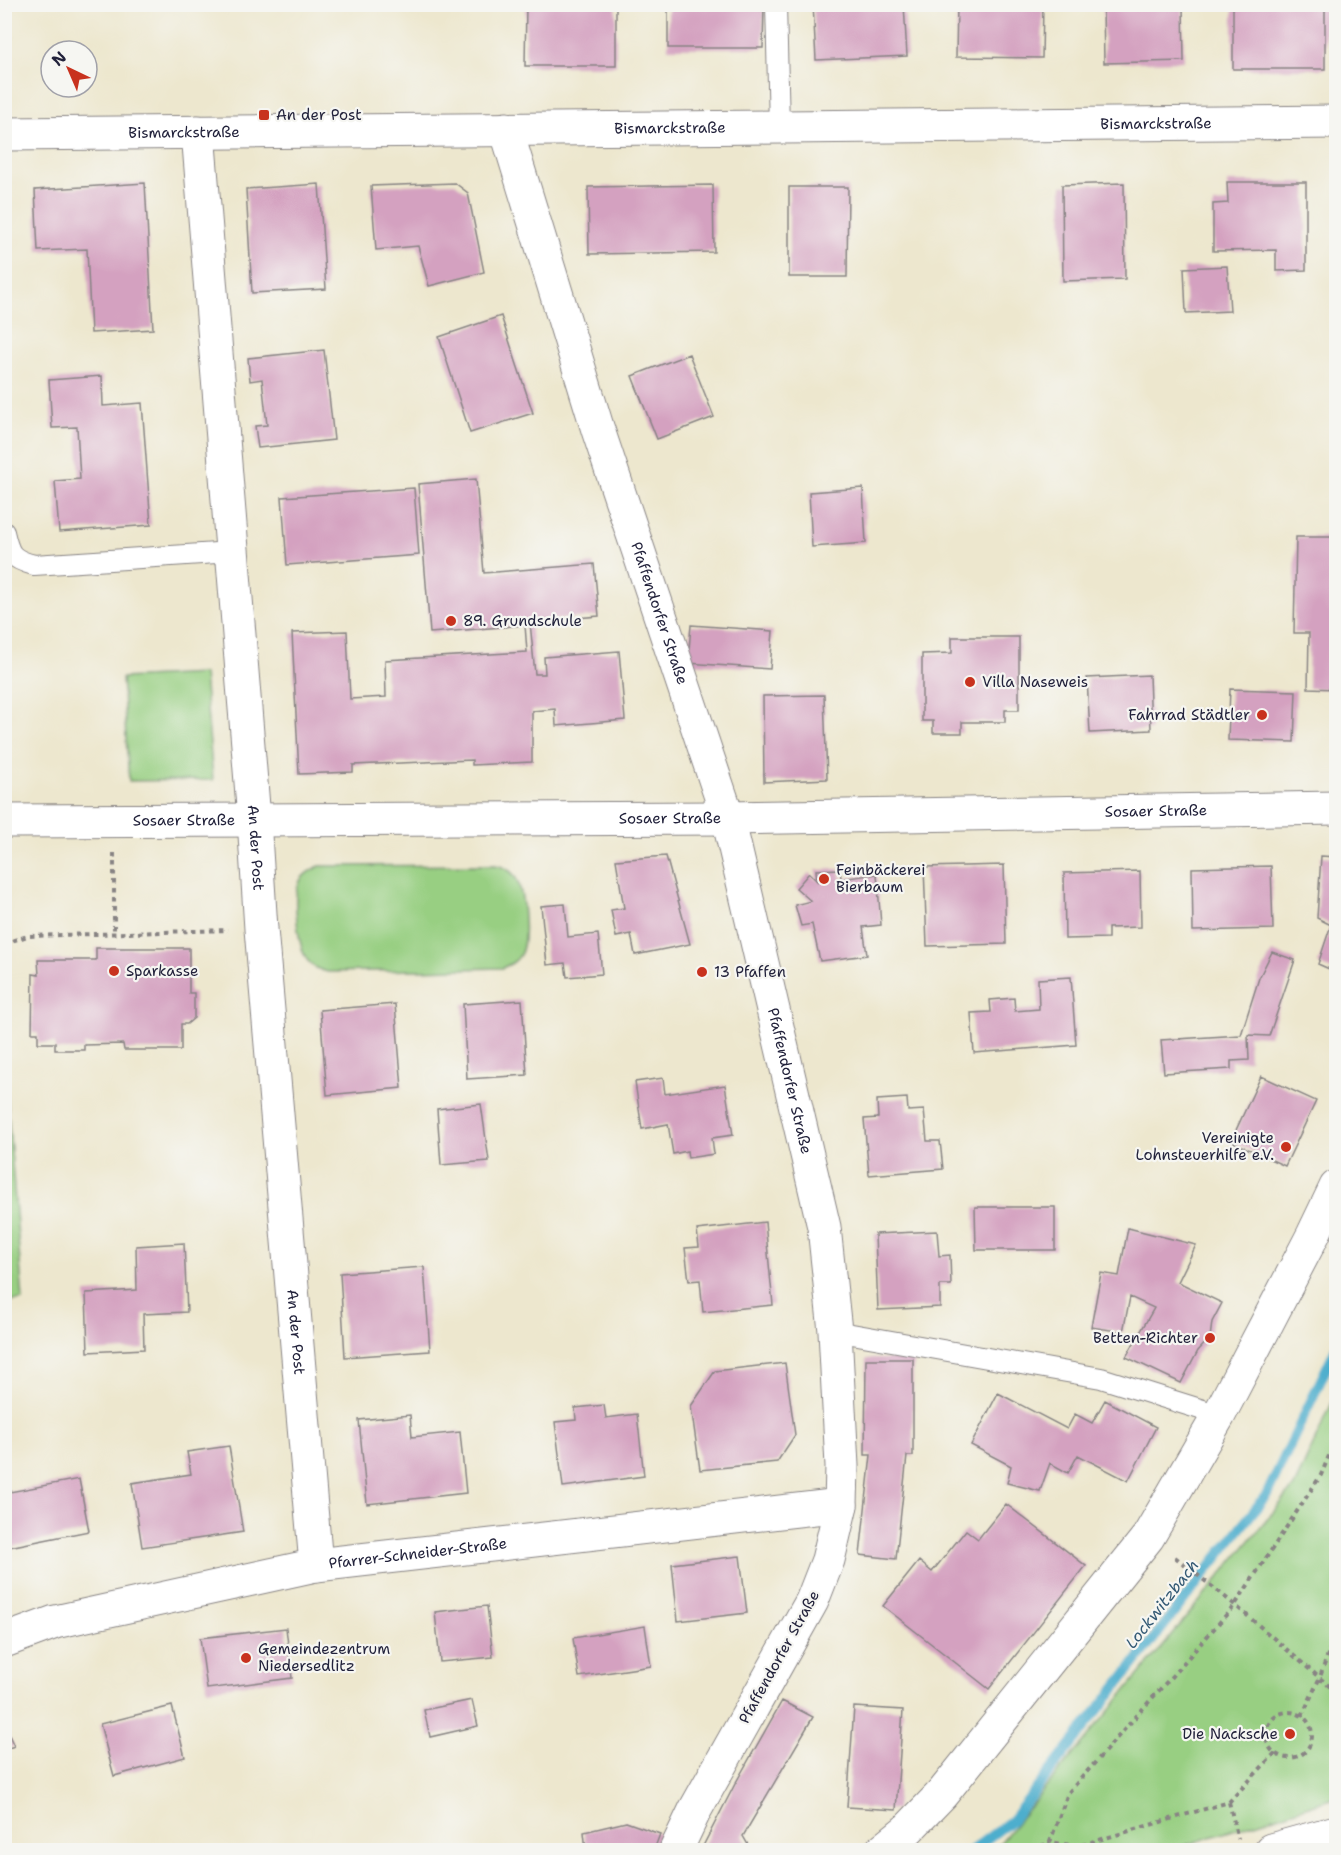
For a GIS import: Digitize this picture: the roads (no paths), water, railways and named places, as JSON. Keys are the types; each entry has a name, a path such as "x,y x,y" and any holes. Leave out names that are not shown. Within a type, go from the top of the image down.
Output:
{"street":[{"name":"Bismarckstraße","path":"4,134 1336,122"},
{"name":"Pfaffendorfer Straße","path":"507,129 598,430 728,818 824,1227 835,1331 842,1466 841,1505 828,1560 812,1601 695,1810 676,1851"},
{"name":"An der Post","path":"198,132 261,929 316,1565"},
{"name":"Sosaer Straße","path":"4,821 728,818 1336,808"},
{"path":"882,1851 908,1829 942,1794 1148,1537 1220,1415 1336,1187"},
{"name":"Pfarrer-Schneider-Straße","path":"4,1641 55,1622 316,1565 841,1505"},
{"path":"1271,1851 1336,1832"}],"lane":[{"path":"776,4 779,127"},
{"path":"4,532 9,551 19,561 33,565 232,552"},
{"path":"835,1331 1101,1378 1220,1415"}],"waterway":[{"name":"Lockwitzbach","path":"972,1850 1012,1820 1267,1494 1336,1348"}],"place":[{"name":"An der Post","path":"264,115"},
{"name":"89. Grundschule","path":"451,621"},
{"name":"Villa Naseweis","path":"970,682"},
{"name":"Fahrrad Städtler","path":"1262,715"},
{"name":"Feinbäckerei Bierbaum","path":"824,879"},
{"name":"Sparkasse","path":"114,971"},
{"name":"13 Pfaffen","path":"702,972"},
{"name":"Vereinigte Lohnsteuerhilfe e.V.","path":"1286,1147"},
{"name":"Betten-Richter","path":"1210,1338"},
{"name":"Gemeindezentrum Niedersedlitz","path":"246,1658"},
{"name":"Die Nacksche","path":"1290,1734"}]}
